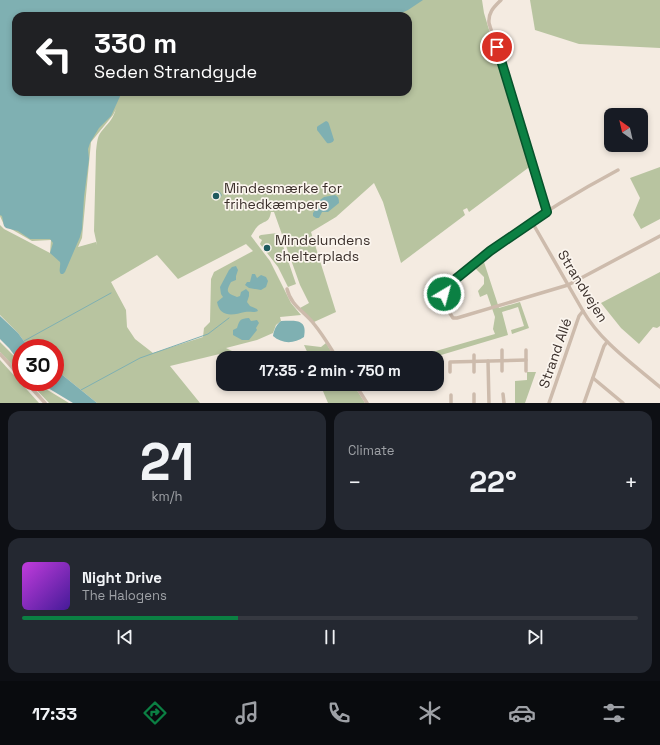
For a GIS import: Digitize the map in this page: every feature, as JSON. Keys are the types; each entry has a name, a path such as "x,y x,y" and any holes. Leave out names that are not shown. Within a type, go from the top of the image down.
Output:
{"street":[{"path":"501,0 493,8 489,16 489,23 547,212"},
{"path":"618,170 532,222 490,251 447,286 444,290 444,294 453,318 568,285 660,236"},
{"name":"Strandvejen","path":"532,222 583,311 594,327 607,342 660,388"},
{"path":"287,289 298,308 313,322 332,351"},
{"name":"Strand Allé","path":"549,403 579,316 583,311"},
{"path":"584,403 604,346 607,342"},
{"path":"502,350 502,371"},
{"path":"526,350 526,371"},
{"path":"0,354 12,367"},
{"path":"474,355 474,372"},
{"path":"450,372 450,362 526,360"},
{"path":"488,361 489,403"},
{"path":"593,378 623,403"},
{"path":"34,391 45,403"},
{"path":"360,391 368,403"},
{"path":"474,394 474,403"},
{"path":"503,394 504,403"},
{"path":"451,395 451,403"}],"green space":[{"path":"0,0 482,0 484,13 493,43 532,165 469,212 467,208 463,210 465,215 401,263 383,202 374,183 336,217 311,232 336,312 314,322 300,308 309,303 300,285 274,212 271,212 268,220 257,227 251,236 270,261 291,303 301,315 280,317 281,321 276,325 273,333 257,340 226,348 232,351 216,351 216,355 170,366 200,403 97,403 64,376 64,339 22,339 0,315 0,225 4,229 50,253 51,240 32,241 4,225 0,216","holes":["113,115 98,138 96,151 94,231 97,245 96,242 78,247 82,238 91,142","246,244 253,251 214,272 211,279 210,322 204,328 203,337 153,353 135,339 127,327 126,310 111,282 157,255 178,279"]},
{"path":"530,0 660,0 660,48 579,44 535,30"},
{"path":"660,167 660,219 641,229 633,215 640,198 630,178"},
{"path":"279,234 296,284 288,287 278,267 260,244 262,240 259,236"},
{"path":"483,259 499,308 520,302 529,328 512,334 511,330 524,326 518,307 502,312 508,335 444,354 444,351 436,351 495,334 493,329 495,317 487,294 480,297 478,291 484,284 484,277 474,267"},
{"path":"660,272 660,326 657,328 653,327 639,344 621,328 601,303"},
{"path":"0,342 12,354 12,365 0,352"},
{"path":"326,343 331,351 307,351 304,345 321,347"},
{"path":"0,360 12,373 12,391 28,391 39,403 0,403"},
{"path":"527,372 536,372 525,403 515,403 515,381 527,380"},
{"path":"38,391 49,391 69,403 49,403"},
{"path":"323,391 357,391 365,403 328,403"}],"water":[{"path":"0,0 423,0 404,12 12,12 12,96 120,96 111,116 99,128 88,149 89,159 82,229 80,237 63,274 61,274 60,271 60,262 50,253 53,243 50,239 30,239 18,231 6,228 4,226 2,216 0,215"},
{"path":"326,121 329,124 334,140 329,143 327,143 317,130 318,126"},
{"path":"335,195 339,200 339,203 328,212 322,212 319,218 313,216 313,213 320,200 324,197"},
{"path":"236,266 238,270 236,280 231,282 228,291 237,297 240,296 241,292 246,289 249,292 247,302 258,311 228,314 221,311 219,307 217,302 223,297 220,287 229,270"},
{"path":"252,274 255,274 257,278 261,275 266,277 268,281 266,287 261,290 249,288 245,285 247,282 250,282"},
{"path":"0,316 22,339 12,339 12,352 0,339"},
{"path":"249,318 251,321 257,320 259,323 256,328 257,330 249,340 242,340 233,335 233,330 237,328 241,320"},
{"path":"281,321 295,321 302,324 305,331 304,337 292,342 284,342 277,339 273,336 273,334"},
{"path":"64,376 97,403 73,403 53,391 64,391"}],"waterway":[{"path":"217,191 220,192 221,195 220,198 217,199 214,198 213,195 214,192 217,191"},
{"path":"28,339 111,293"},
{"path":"81,390 140,358 208,334 229,318"}],"place":[{"name":"Mindesmærke for frihedkæmpere","path":"216,196"},
{"name":"Mindelundens shelterplads","path":"267,248"}],"route":[{"path":"444,294 444,290 447,286 490,251 547,212 497,47"}]}
